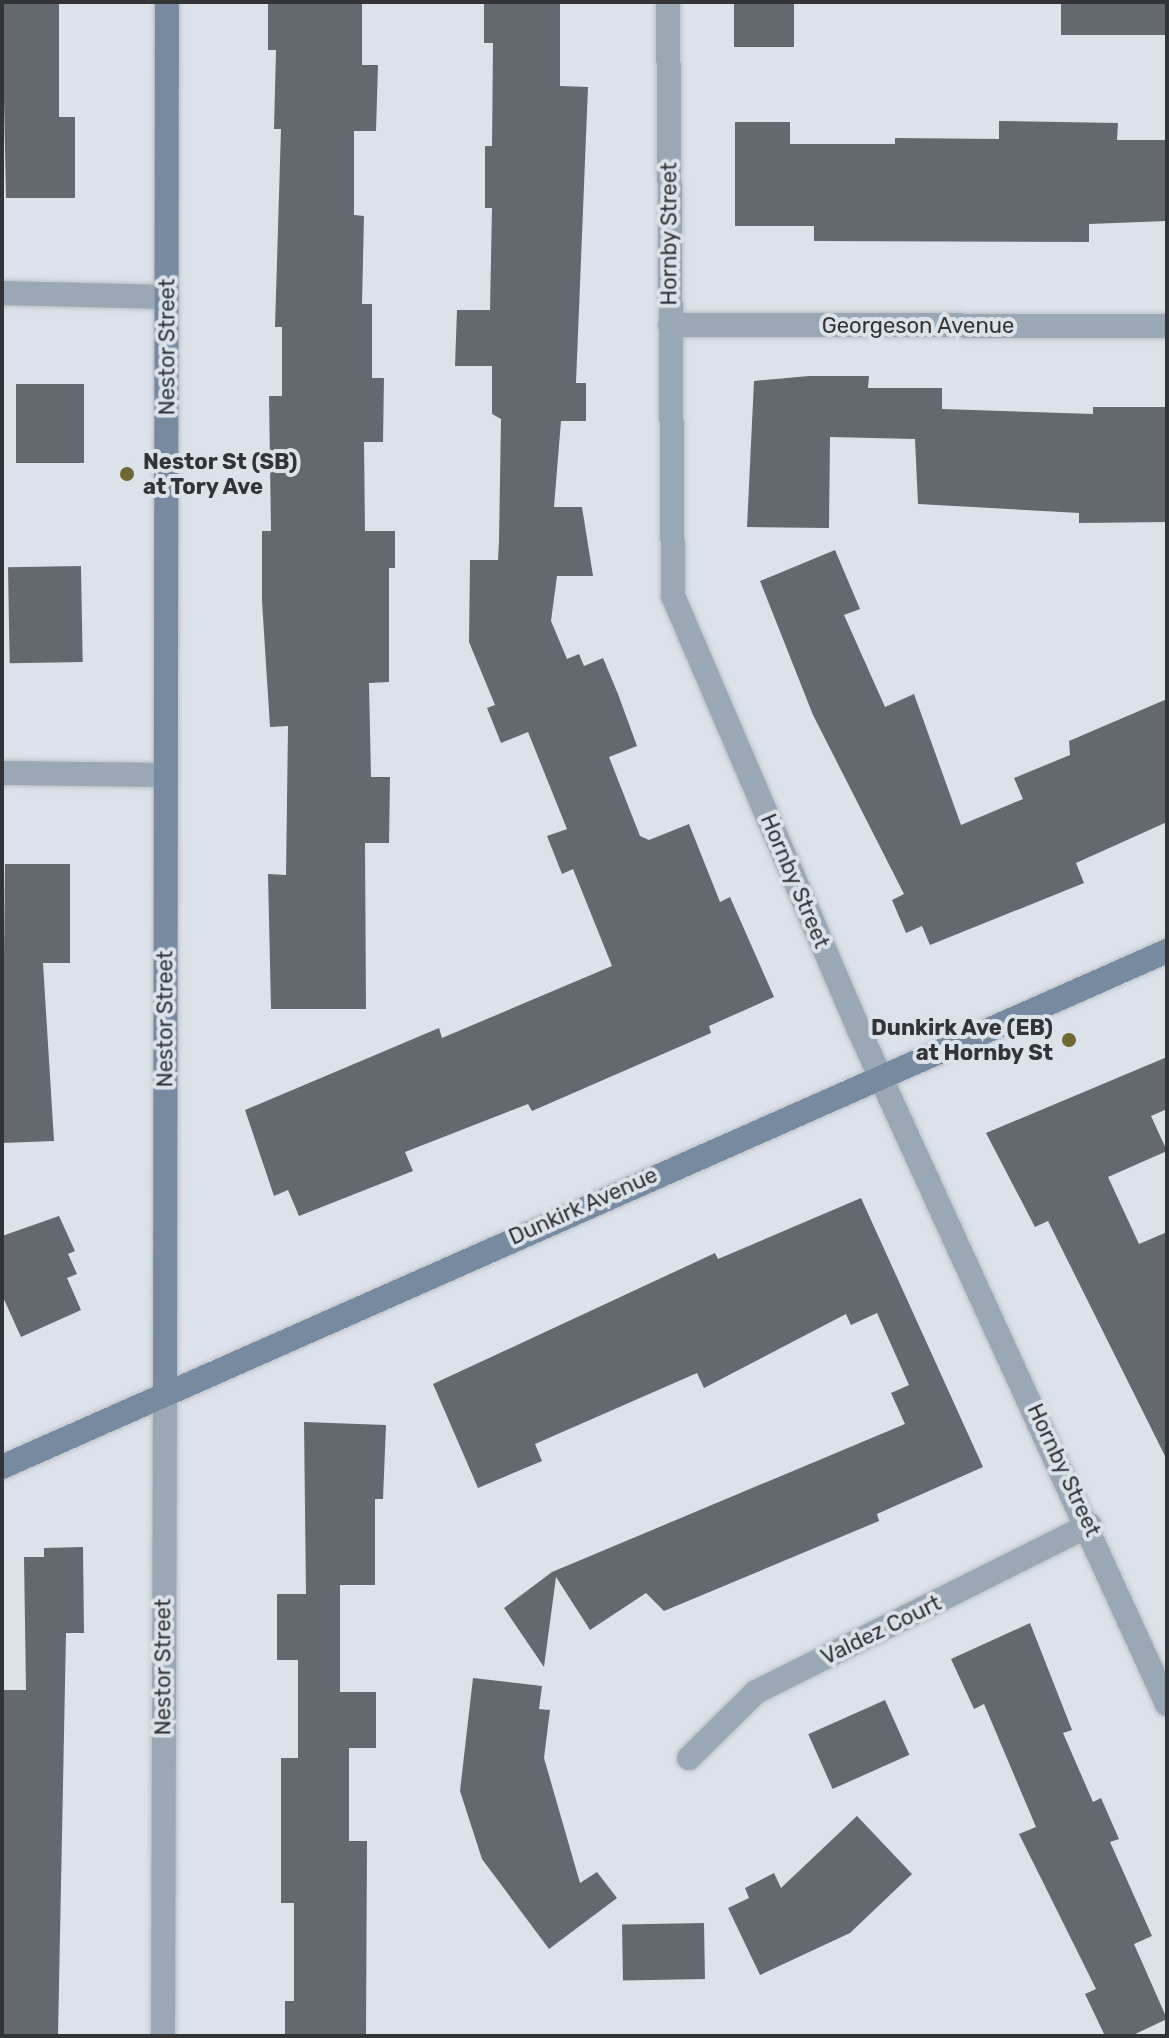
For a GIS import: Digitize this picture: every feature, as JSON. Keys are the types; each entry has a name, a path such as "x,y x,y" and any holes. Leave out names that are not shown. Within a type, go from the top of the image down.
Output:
{"street":[{"name":"Nestor Street","path":"163,2036 167,2"},
{"name":"Hornby Street","path":"668,2 673,596 879,1075 1090,1525 1167,1704"},
{"path":"2,293 167,297"},
{"name":"Georgeson Avenue","path":"670,325 1167,326"},
{"path":"2,773 166,775"},
{"name":"Dunkirk Avenue","path":"2,1467 165,1391 1167,951"},
{"name":"Valdez Court","path":"689,1758 756,1692 1090,1525"}],"building":[{"path":"2,2 59,2 59,117 75,117 75,198 6,198"},
{"path":"268,2 362,2 362,65 378,65 376,131 354,131 354,215 364,216 362,304 372,304 372,378 384,378 383,442 364,442 365,531 395,531 395,568 389,568 389,682 369,683 371,777 390,777 389,843 365,843 366,1009 271,1009 268,874 286,875 288,726 270,727 262,601 262,531 271,531 269,396 282,396 282,327 275,327 281,129 274,129 276,50 268,50"},
{"path":"484,2 560,2 560,86 588,87 576,383 586,383 586,421 561,421 554,507 582,507 593,576 557,576 551,621 567,659 579,654 584,666 603,658 618,694 637,746 609,757 640,836 649,840 689,824 720,902 730,897 774,997 709,1026 711,1033 532,1111 528,1104 405,1152 413,1171 299,1216 288,1190 274,1196 245,1110 439,1028 442,1038 612,966 573,869 562,874 547,836 567,829 528,732 501,743 487,708 495,705 469,642 470,560 498,560 499,541 501,419 492,414 492,366 455,366 457,310 490,310 492,208 485,208 485,146 492,146 493,43 484,43"},
{"path":"734,2 794,2 794,47 734,47"},
{"path":"1061,2 1167,2 1167,35 1061,35"},
{"path":"999,121 1118,123 1117,140 1167,140 1167,221 1089,224 1089,242 814,241 814,226 735,226 735,122 790,122 790,144 895,144 895,138 999,139"},
{"path":"809,376 869,376 868,388 942,388 942,409 1093,414 1093,407 1167,407 1167,522 1079,523 1079,513 918,504 915,439 830,437 829,528 747,527 754,381"},
{"path":"16,384 84,384 84,463 16,463"},
{"path":"835,550 860,609 844,615 885,707 914,694 961,825 1023,799 1014,778 1070,755 1069,741 1167,699 1167,822 1076,863 1084,883 930,945 922,926 906,933 892,900 904,894 813,715 760,581"},
{"path":"81,566 83,662 10,663 8,567"},
{"path":"5,864 70,864 70,963 43,963 54,1141 2,1143"},
{"path":"1167,1057 1167,1109 1151,1116 1167,1151 1108,1177 1139,1244 1167,1232 1167,1460 1048,1221 1035,1227 986,1133"},
{"path":"861,1198 983,1467 877,1514 879,1521 664,1611 646,1593 590,1630 556,1577 544,1667 504,1608 552,1572 905,1424 891,1393 909,1385 877,1313 851,1325 846,1314 704,1388 697,1373 535,1444 542,1461 478,1488 433,1384 715,1253 718,1259"},
{"path":"59,1216 75,1251 68,1254 77,1274 67,1278 81,1310 21,1337 2,1295 2,1236"},
{"path":"304,1422 386,1425 383,1499 375,1499 375,1585 340,1585 340,1692 376,1692 376,1748 349,1748 349,1841 367,1841 366,2036 285,2036 285,2001 294,2001 294,1903 281,1903 281,1758 298,1758 298,1660 277,1660 277,1594 306,1594"},
{"path":"83,1547 84,1633 66,1633 58,2036 2,2036 2,1690 26,1690 24,1557 44,1557 44,1548"},
{"path":"1030,1623 1072,1730 1063,1733 1093,1802 1101,1798 1119,1839 1110,1842 1152,1936 1134,1944 1167,2019 1131,2036 1105,2036 1085,1994 1096,1989 1019,1834 1036,1827 984,1704 974,1709 951,1659"},
{"path":"473,1678 542,1686 539,1709 550,1710 544,1758 580,1883 597,1872 617,1898 549,1949 482,1859 460,1791"},
{"path":"885,1700 909,1755 833,1789 808,1734"},
{"path":"857,1816 912,1874 850,1933 760,1975 728,1908 749,1898 745,1888 774,1873 781,1888"},
{"path":"704,1923 705,1979 623,1980 622,1924"}],"place":[{"name":"Nestor St (SB) at Tory Ave","path":"127,474"},
{"name":"Dunkirk Ave (EB) at Hornby St","path":"1069,1040"}]}
